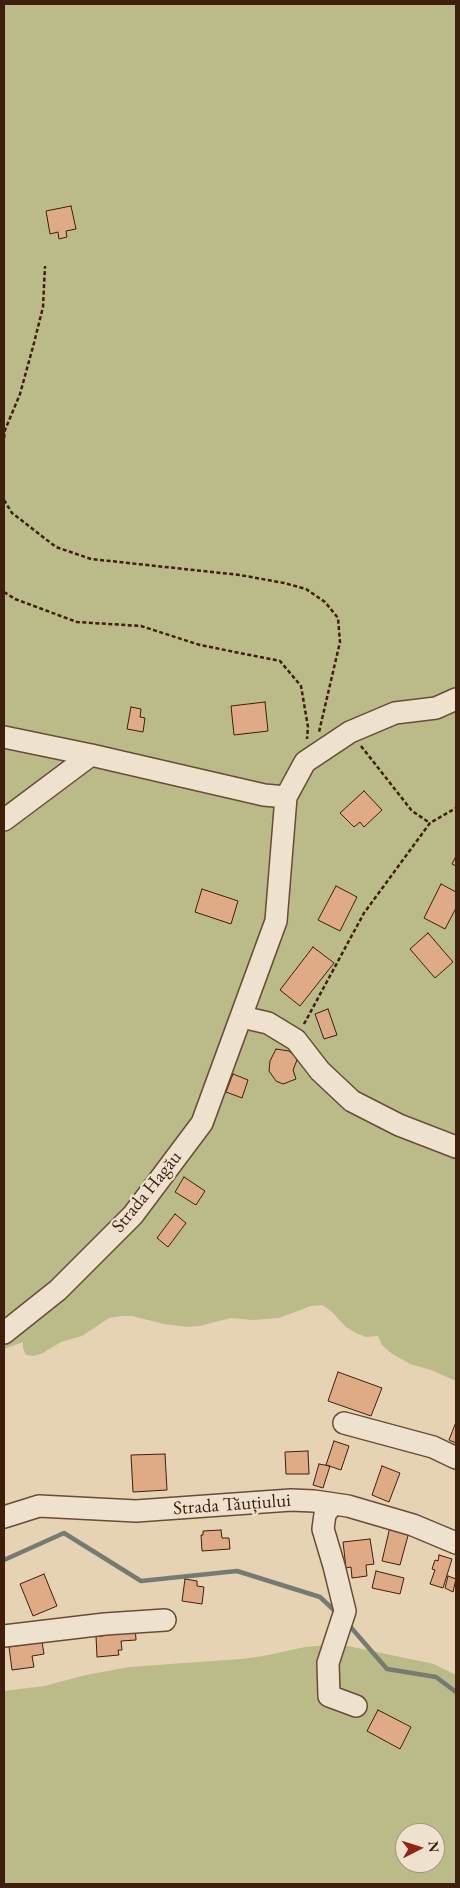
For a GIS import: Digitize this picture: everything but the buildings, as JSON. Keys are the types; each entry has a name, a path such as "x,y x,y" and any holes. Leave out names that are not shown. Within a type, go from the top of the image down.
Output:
{"street":[{"path":"4,737 264,795 286,797 304,762 350,732 395,713 436,708 456,699"},
{"path":"4,820 91,755"},
{"name":"Strada Hagău","path":"4,1333 58,1290 133,1215 202,1123 276,921 286,797"},
{"path":"242,1017 268,1023 296,1040 320,1071 352,1101 399,1125 456,1147"},
{"path":"344,1423 433,1447 456,1458"},
{"name":"Strada Tăuțiului","path":"4,1517 39,1506 136,1511 291,1500 314,1501 348,1506 413,1525 456,1543"},
{"path":"333,1504 325,1514 323,1529 345,1611 328,1664 329,1696 356,1706"},
{"path":"4,1636 105,1624 165,1620"}],"path":[{"path":"4,438 5,430 20,394 43,307 45,266"},
{"path":"4,500 12,513 56,547 91,559 180,567 266,580 306,589 325,602 338,618 340,642 333,679 318,735"},
{"path":"4,592 15,599 77,622 141,626 200,645 280,661 301,686 308,727 304,762"},
{"path":"350,732 412,811 430,823"},
{"path":"296,1040 364,913 430,823 456,808"}],"green space":[{"path":"4,4 456,4 456,1381 431,1370 410,1364 391,1353 382,1345 378,1336 366,1337 356,1333 346,1327 331,1311 322,1305 311,1306 279,1318 253,1320 231,1318 187,1327 164,1324 132,1316 121,1316 109,1318 82,1336 61,1342 41,1354 26,1355 23,1342 4,1349"},
{"path":"326,1645 348,1646 434,1664 456,1675 456,1884 4,1884 4,1691 44,1686 86,1675 129,1667 263,1656 305,1647"}],"waterway":[{"path":"4,1560 64,1533 141,1581 237,1571 320,1597 337,1613"},
{"path":"348,1624 387,1669 436,1677 456,1692"}]}
